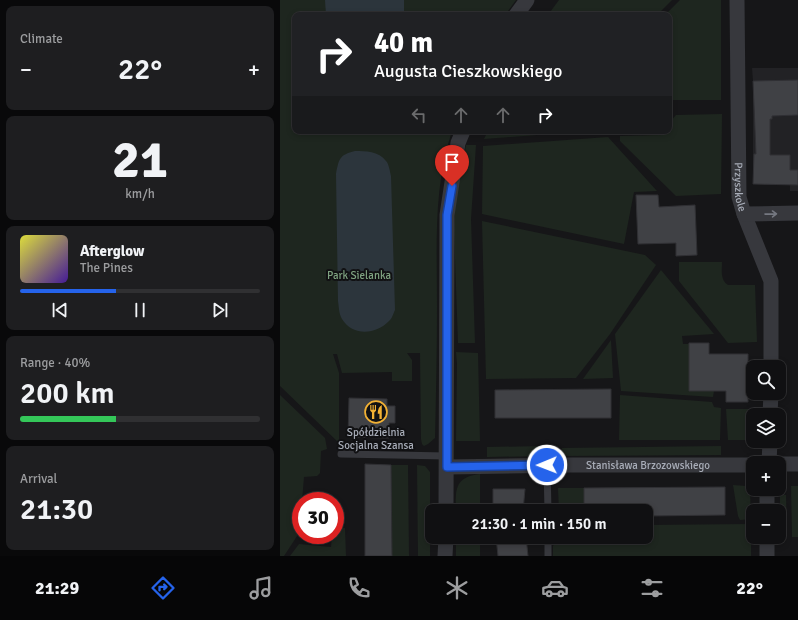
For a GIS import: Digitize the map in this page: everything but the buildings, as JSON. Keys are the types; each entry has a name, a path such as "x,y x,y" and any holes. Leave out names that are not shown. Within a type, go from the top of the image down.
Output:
{"street":[{"path":"518,12 527,0"},
{"name":"Przyszkole","path":"737,0 739,197 744,214 771,281 771,360"},
{"path":"446,504 447,215 458,143 461,134"},
{"path":"744,214 798,213"},
{"name":"Stanisława Brzozowskiego","path":"447,461 547,465 746,465"},
{"path":"786,464 798,464"},
{"path":"445,556 446,544"},
{"path":"767,544 767,556"}],"lane":[{"path":"341,454 447,461"},
{"path":"547,465 548,504"},
{"path":"548,544 548,556"}],"shaded area":[{"path":"325,0 404,0 404,12 326,12"},
{"path":"752,68 798,68 798,191 790,191 790,185 753,184"},
{"path":"355,151 372,152 380,155 387,162 391,176 395,310 391,319 384,325 378,329 365,332 352,329 347,325 340,315 338,301 336,174 341,158 346,154"}],"green space":[{"name":"Park Sielanka","path":"280,0 516,0 507,12 292,12 292,134 451,134 442,174 437,218 435,438 424,446 422,444 420,353 407,353 412,360 412,381 392,381 392,372 342,373 337,354 333,354 339,373 339,443 280,386"},
{"path":"559,0 672,0 660,12 550,12"},
{"path":"680,0 721,0 721,100 672,100 672,12 668,12"},
{"path":"722,114 721,194 676,196 620,141 620,136 672,134 672,120 676,115"},
{"path":"486,134 550,134 484,139"},
{"path":"608,137 657,191 634,192 624,244 482,214 483,146"},
{"path":"466,145 476,145 471,219 475,343 458,343 454,230 455,201"},
{"path":"482,221 645,255 656,265 610,334 576,378 486,379"},
{"path":"679,262 722,262 723,278 725,283 728,285 755,285 757,342 728,343 679,281"},
{"path":"661,270 714,334 682,336 683,344 689,344 689,391 714,391 713,397 621,391 615,334"},
{"path":"611,340 613,378 583,379"},
{"path":"456,352 478,353 480,441 456,441"},
{"path":"280,395 325,438 327,449 321,451 320,473 317,476 304,477 303,492 292,492 292,544 284,556 280,556"},
{"path":"620,395 712,402 714,407 721,408 720,440 619,440"},
{"path":"726,409 746,409 746,440 728,440"},
{"path":"543,446 543,456 487,457 487,447"},
{"path":"721,446 721,455 562,456 562,448"},
{"path":"391,465 408,465 409,556 392,556"},
{"path":"417,465 425,466 430,472 430,504 425,504 425,544 430,544 430,556 418,556"},
{"path":"480,474 480,504 456,504 458,485 461,481"},
{"path":"733,485 746,486 746,496 750,496 750,504 746,504 746,519 740,520"},
{"path":"791,486 798,486 798,537 792,537"},
{"path":"558,488 584,488 584,504 559,504"},
{"path":"786,495 787,536 786,504 780,504 780,496"},
{"path":"746,524 746,544 751,544 751,556 553,556 554,544 653,544 653,525"},
{"path":"345,528 346,556 290,556 299,544 331,547 331,544 344,544"},
{"path":"456,544 480,544 480,556 456,556"}],"place":[{"name":"Spółdzielnia Socjalna Szansa","path":"376,412"}],"route":[{"path":"452,186 447,215 447,467 547,465"}]}
